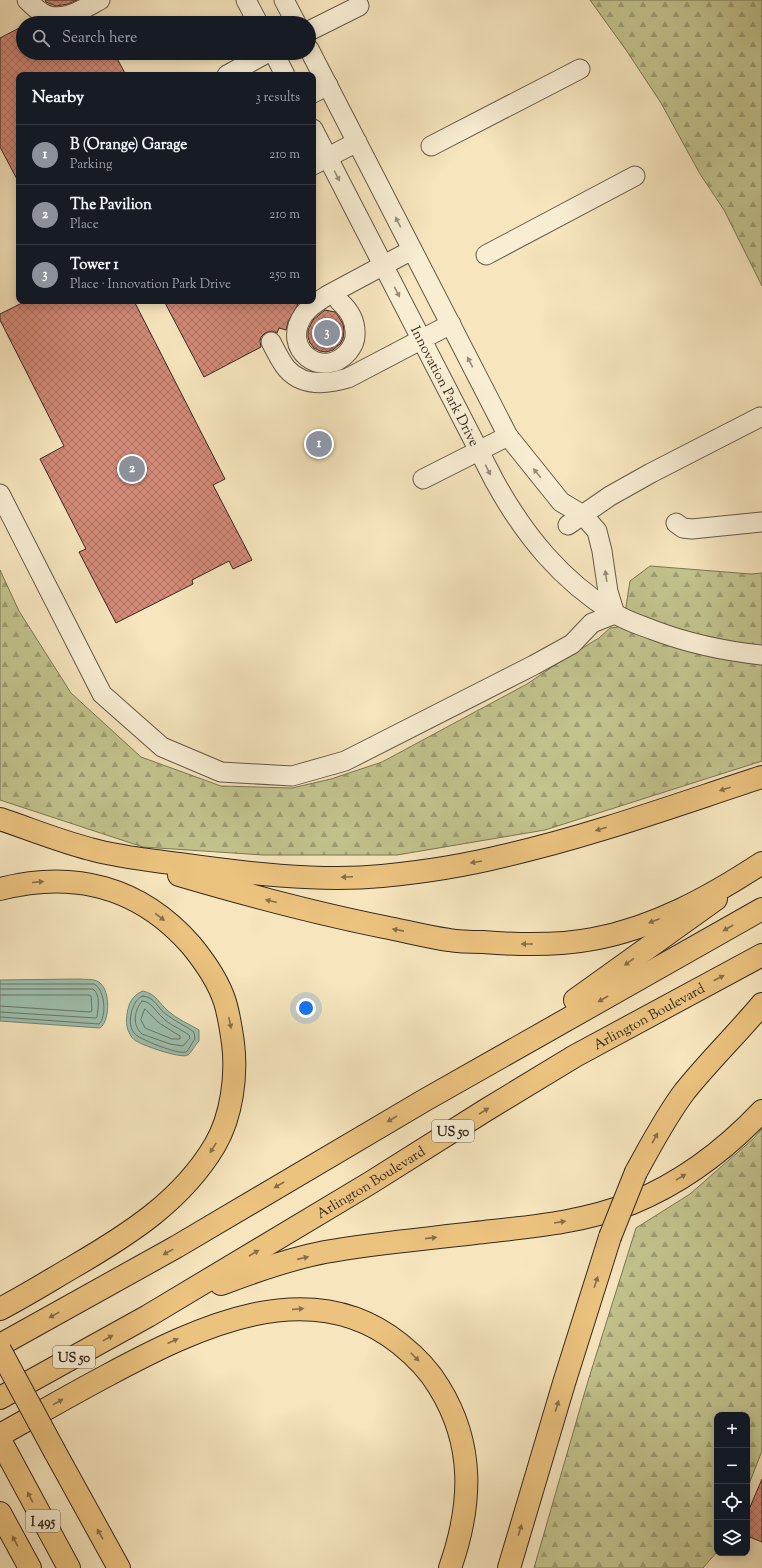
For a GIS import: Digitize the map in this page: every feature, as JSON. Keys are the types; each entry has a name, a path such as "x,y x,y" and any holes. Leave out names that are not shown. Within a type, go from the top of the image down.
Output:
{"main road":[{"path":"90,849 159,861 233,871 328,878 380,876 430,870 501,857 543,846 654,812 762,777"},
{"path":"0,819 90,849 255,897 332,916 450,940 511,944 559,944 593,939 634,929 671,915 762,864"},
{"path":"425,1100 603,981 762,864"},
{"path":"0,890 19,884 38,882 58,881 88,884 117,892 136,900 162,917 181,934 202,958 215,979 225,1002 231,1026 235,1060 234,1082 226,1117 216,1143 198,1171 175,1195 142,1224 106,1248 0,1309"},
{"path":"0,1345 176,1247 425,1100 762,909"},
{"name":"Arlington Boulevard","path":"0,1398 148,1316 370,1183 575,1056 762,955"},
{"path":"509,1568 564,1383 610,1237 636,1172 661,1127 684,1093 762,1004"},
{"path":"738,1033 762,1016"},
{"path":"148,1316 242,1276 282,1263 324,1252 532,1227 571,1221 604,1213 632,1203 660,1190 688,1173 716,1152 762,1111"},
{"path":"0,1435 142,1357 190,1334 226,1321 264,1313 300,1309 324,1310 347,1314 390,1335 414,1356 434,1378 452,1409 460,1430 464,1451 467,1483 465,1514 459,1544 450,1568"},
{"path":"0,1350 119,1568"},
{"name":"I 495","path":"0,1440 69,1568"},
{"name":"I 495","path":"0,1513 30,1568"}],"street":[{"path":"27,0 54,16"},
{"path":"66,16 100,0"},
{"path":"246,0 254,16"},
{"path":"284,0 292,16"},
{"path":"316,28 359,6"},
{"path":"232,72 254,60"},
{"path":"278,60 284,72"},
{"path":"312,60 315,72"},
{"path":"431,146 580,69"},
{"path":"0,494 102,694 162,747 221,772 292,776 344,761 534,665 572,644 592,623 615,614 608,592 602,551 597,531 575,520 508,436 357,142 320,89 316,74"},
{"path":"320,161 357,142"},
{"name":"Innovation Park Drive","path":"316,143 320,161 383,266 510,510 541,551 569,580 615,614 635,624 705,647 762,655"},
{"path":"486,255 635,176"},
{"path":"316,303 328,295 412,250"},
{"path":"315,304 305,312 297,325 296,338 299,348 305,355 314,362 325,363 335,362 344,356 355,341 354,321 351,314 339,302"},
{"path":"271,342 287,370 297,377 309,382 322,384 348,378 450,324"},
{"path":"575,520 610,496 651,473 760,418"},
{"path":"423,480 508,436"},
{"path":"676,523 683,528 692,530 762,522"}],"green space":[{"path":"590,0 762,0 762,286 724,210 700,174 661,103 626,50"},
{"path":"650,566 751,574 762,573 762,761 545,830 397,855 263,855 143,847 0,800 0,570 19,611 71,693 141,757 221,786 292,788 331,779 382,762 527,684 599,638 610,628 618,627 625,613 630,581"},
{"path":"762,1129 762,1451 750,1481 750,1412 714,1412 714,1555 703,1568 534,1568 588,1381 636,1228 690,1194 753,1139"}],"water":[{"path":"80,979 97,981 104,988 108,1006 106,1019 100,1028 0,1021 0,980"},
{"path":"143,991 151,994 175,1016 199,1030 199,1041 188,1055 184,1056 163,1052 142,1044 131,1037 126,1019 128,1009 133,998"}],"building":[{"path":"45,0 77,0 68,4 56,6 46,2"},
{"path":"16,30 16,60 118,60 124,72 16,72 16,177 0,147 0,38"},
{"path":"20,304 136,304 225,479 213,485 252,560 233,569 229,561 192,580 193,584 116,623 79,552 86,549 40,459 64,446 0,320 0,314"},
{"path":"166,304 298,304 288,322 286,330 279,328 277,333 272,331 265,333 261,337 261,347 204,377"},
{"path":"325,310 335,312 343,324 344,331 343,339 340,344 333,350 326,352 314,348 308,337 308,330 313,320"},
{"path":"762,1479 762,1542 750,1537 750,1507"}],"place":[{"name":"Tower 1","path":"327,333"},
{"name":"B (Orange) Garage","path":"319,444"},
{"name":"The Pavilion","path":"132,469"}]}
